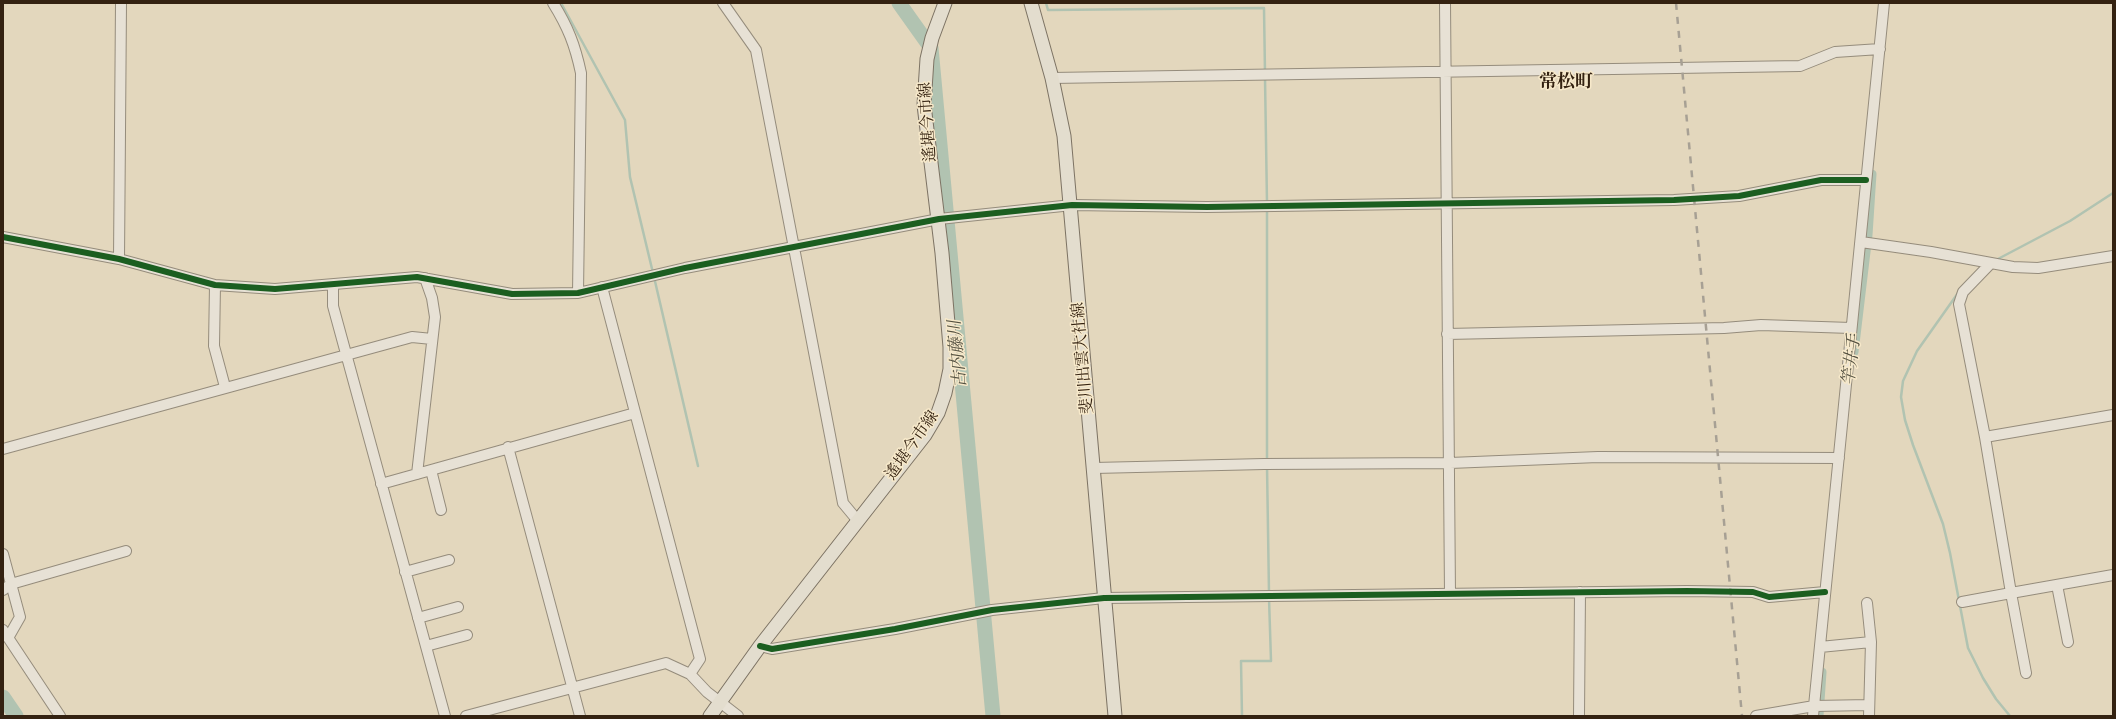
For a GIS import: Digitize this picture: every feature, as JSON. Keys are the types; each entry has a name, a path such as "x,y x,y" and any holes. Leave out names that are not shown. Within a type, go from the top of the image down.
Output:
{"main road":[{"name":"遙堪今市線","path":"710,716 760,646 925,435 938,413 945,393 950,369 950,347 938,219 924,105 927,59 932,38 945,3"},
{"name":"斐川出雲大社線","path":"1031,3 1052,78 1064,136 1072,205 1115,716"}],"street":[{"path":"119,259 121,3"},
{"path":"553,3 568,28 577,52 580,73 578,293"},
{"path":"723,3 756,50 843,503 858,521"},
{"path":"1445,3 1450,593"},
{"path":"1813,711 1884,3"},
{"path":"1052,78 1800,66 1835,52 1880,49"},
{"path":"3,237 119,259 215,285 275,289 417,277 512,294 578,293 685,268 938,219 1072,205 1207,208 1446,202 1674,200 1739,196 1821,180 1866,180"},
{"path":"1861,242 1931,252 1991,263 2038,268 2113,256"},
{"path":"1991,263 1963,292 1959,304 1985,437 2026,673"},
{"path":"417,474 434,317 432,298 425,278"},
{"path":"215,285 214,346 225,387"},
{"path":"333,285 333,306 445,716"},
{"path":"602,287 700,659 690,674"},
{"path":"1447,334 1724,328 1761,325 1851,328"},
{"path":"3,449 412,337 432,339"},
{"path":"381,484 635,414"},
{"path":"1985,437 2113,415"},
{"path":"508,448 580,716"},
{"path":"1094,468 1264,464 1450,463 1598,458 1838,458"},
{"path":"431,470 441,510"},
{"path":"7,587 126,551"},
{"path":"3,554 7,587 20,617 6,634 60,716"},
{"path":"405,572 449,560"},
{"path":"1962,602 2113,575"},
{"path":"2057,585 2068,642"},
{"path":"760,646 772,649 895,629 992,610 1104,598 1734,591 1753,592 1769,597 1825,592"},
{"path":"1579,716 1580,592"},
{"path":"1867,603 1871,642 1869,716"},
{"path":"418,618 458,607"},
{"path":"426,646 467,634"},
{"path":"1820,647 1871,642"},
{"path":"466,716 666,663 690,674 707,692 738,716"},
{"path":"1756,716 1869,706"}],"waterway":[{"path":"561,3 625,120 630,177 653,273"},
{"name":"古内藤川","path":"899,3 931,48 993,716"},
{"path":"1046,3 1048,10 1264,8 1265,73"},
{"path":"1265,78 1267,203"},
{"name":"竿井手","path":"1854,352 1868,235 1872,174"},
{"path":"1996,260 2070,221 2113,193"},
{"path":"1267,208 1267,461"},
{"path":"654,277 698,466"},
{"path":"1958,293 1917,351 1903,381 1901,397 1905,420 1913,445 1943,524 1968,648 1983,678 1996,699 2010,716"},
{"path":"1267,466 1269,593"},
{"path":"1242,716 1241,661 1271,661 1269,598"},
{"name":"竿井手","path":"1819,716 1822,672"},
{"path":"3,697 16,716"}],"railway":[{"path":"1676,3 1742,716"}],"cycle path":[{"path":"3,237 119,259 215,285 275,289 417,277 512,294 578,293 685,268 939,219 1072,205 1207,207 1674,200 1739,196 1821,180 1866,180"},
{"path":"760,646 772,649 895,629 992,610 1104,598 1687,591 1753,592 1769,597 1825,592"}],"district":[{"name":"常松町","path":"1566,83"}]}
